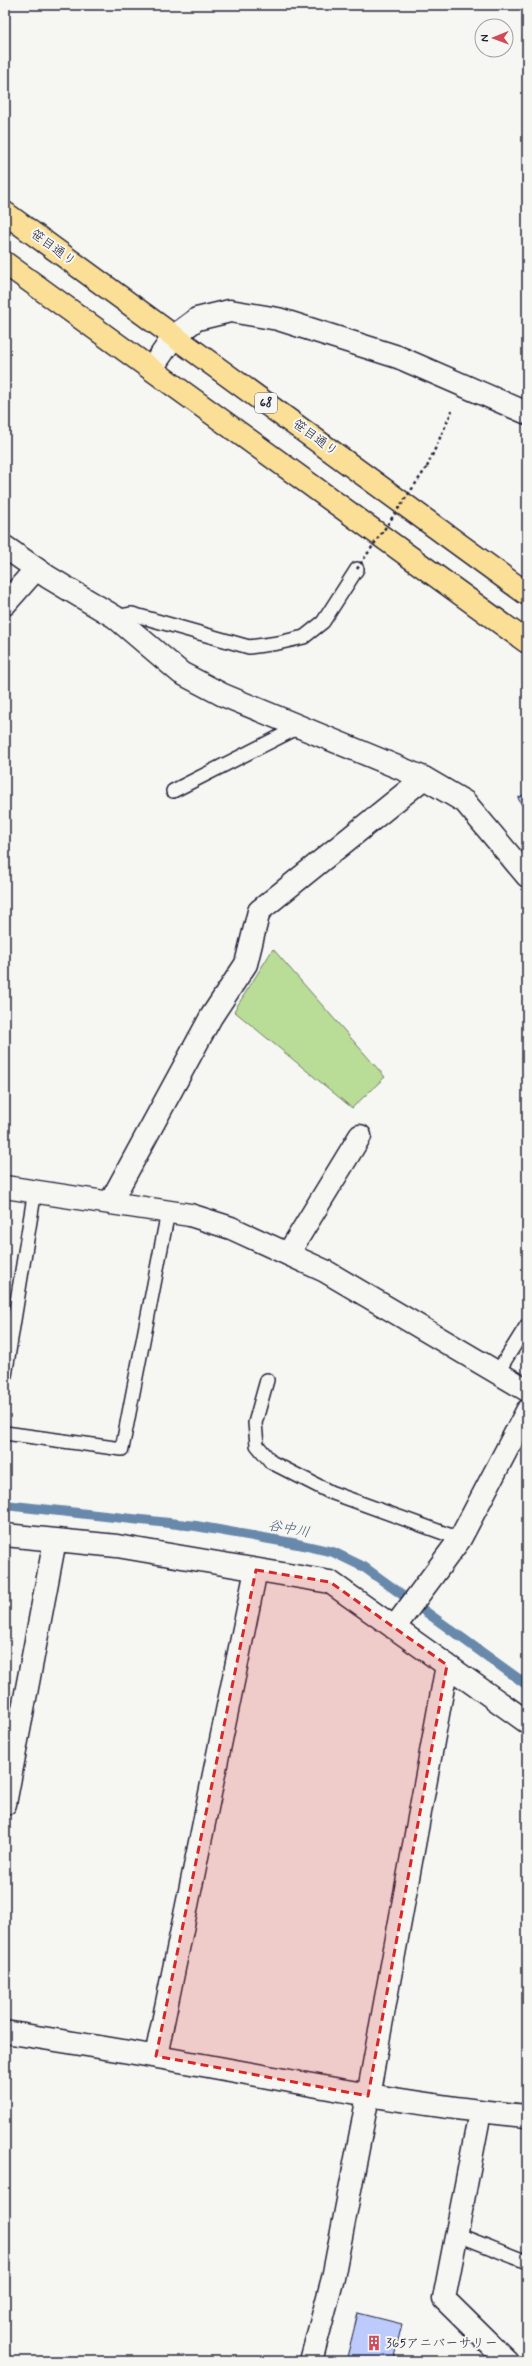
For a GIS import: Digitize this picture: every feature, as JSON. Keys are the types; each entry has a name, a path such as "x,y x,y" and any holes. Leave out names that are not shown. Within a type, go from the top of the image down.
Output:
{"main road":[{"name":"笹目通り","path":"5,213 527,594"},
{"path":"5,263 152,368 527,642"}],"street":[{"path":"152,368 174,336 197,319 230,311 278,319 398,357 527,412"},
{"path":"5,547 36,569 115,617 181,673 223,695 424,778 465,802 527,876"},
{"path":"5,604 36,569"},
{"path":"110,1202 211,1017 246,964 259,911 424,778"},
{"path":"288,1254 360,1136"},
{"path":"5,1187 35,1190 168,1212 190,1216 231,1228 325,1271 527,1390"},
{"path":"398,1621 460,1539 527,1411"},
{"path":"5,1535 117,1546 330,1582 398,1621 447,1665 527,1722"},
{"path":"5,1803 55,1540"},
{"path":"156,2056 256,1570"},
{"path":"311,2361 333,2278 447,1665"},
{"path":"5,2032 156,2056 368,2096 480,2112 527,2116"},
{"path":"480,2112 444,2299 507,2361"}],"lane":[{"path":"115,617 132,614 249,648 278,643 304,637 323,622 357,570"},
{"path":"173,791 300,727"},
{"path":"5,1376 35,1190"},
{"path":"5,1433 122,1449 168,1212"},
{"path":"498,1372 527,1324"},
{"path":"267,1380 255,1423 257,1445 271,1462 330,1492 460,1539"},
{"path":"456,2234 527,2262"}],"path":[{"path":"357,570 427,467 464,385"}],"highlighted area":[{"path":"256,1570 330,1582 447,1665 368,2096 156,2056"}],"green space":[{"path":"273,949 385,1077 352,1108 234,1011"}],"building":[{"path":"527,793 527,815 518,798"},
{"name":"365アニバーサリー","path":"358,2313 402,2324 393,2361 346,2361"}],"waterway":[{"name":"谷中川","path":"5,1505 196,1526 298,1544 333,1552 364,1567 527,1685"}],"place":[{"name":"365アニバーサリー","path":"374,2343"}]}
